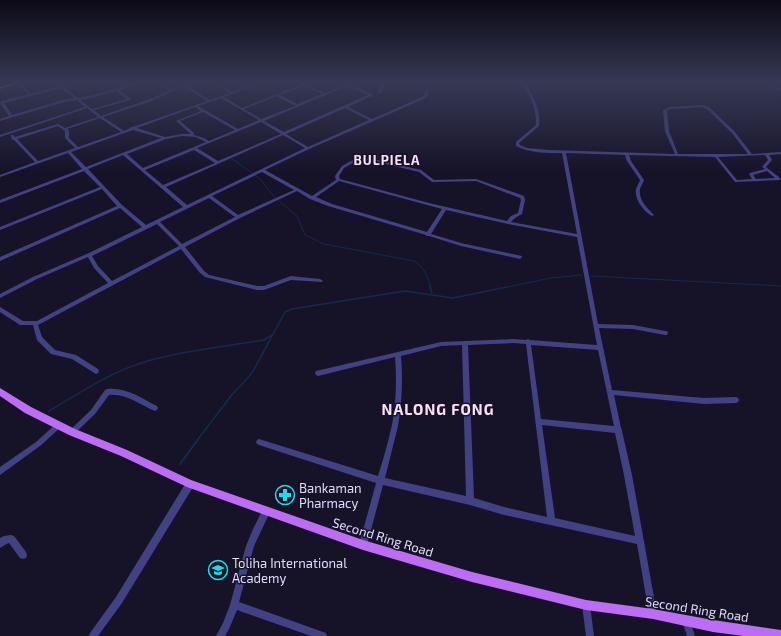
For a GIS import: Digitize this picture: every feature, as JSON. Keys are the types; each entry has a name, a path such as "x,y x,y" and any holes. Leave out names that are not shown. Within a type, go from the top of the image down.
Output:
{"main road":[{"name":"Second Ring Road","path":"0,392 28,410 59,426 124,453 190,484 363,545 472,577 586,605 653,614 713,626 781,636"}],"street":[{"path":"8,112 11,117"},
{"path":"0,120 29,112"},
{"path":"0,136 80,112"},
{"path":"93,112 122,131"},
{"path":"65,129 116,112"},
{"path":"0,176 179,112"},
{"path":"193,134 178,120 201,112"},
{"path":"204,112 237,130"},
{"path":"244,112 308,148"},
{"path":"142,170 282,112"},
{"path":"163,186 335,112"},
{"path":"355,112 372,120"},
{"path":"0,296 42,275 89,255 308,148 391,112"},
{"path":"537,112 538,124 517,143 518,146 564,152 627,154 716,156 780,154"},
{"path":"664,112 667,131 677,155"},
{"path":"712,112 726,125 752,155"},
{"path":"13,139 58,125 65,129 67,132 67,138 77,148"},
{"path":"132,128 165,138"},
{"path":"9,133 13,139 37,162"},
{"path":"0,202 165,138 193,134 200,136 208,142"},
{"path":"194,148 218,163"},
{"path":"68,151 120,206 145,227"},
{"path":"564,152 600,348 618,430 653,614"},
{"path":"124,154 186,207"},
{"path":"627,154 629,161 642,180 638,192 642,202 646,210 652,215"},
{"path":"766,154 770,158 764,165 767,170 780,180"},
{"path":"716,156 736,181 780,180"},
{"path":"338,180 337,176 343,167 356,160 369,159 420,171 433,181 476,180 522,197 523,200 520,214 513,217 508,223"},
{"path":"262,170 312,198 330,205 428,235 520,257"},
{"path":"754,180 751,174 767,170"},
{"path":"312,198 338,180 508,223 580,236"},
{"path":"0,229 103,188"},
{"path":"0,309 22,323 35,324 61,312 238,217 297,190"},
{"path":"210,196 238,217"},
{"path":"0,259 120,206"},
{"path":"428,235 445,208"},
{"path":"157,221 207,276 251,288 264,288 291,278 320,281"},
{"path":"89,255 96,267 112,284"},
{"path":"35,324 39,338 53,352 74,357 96,371"},
{"path":"597,326 633,327 665,332"},
{"path":"318,373 441,344 528,341 600,348"},
{"path":"528,341 551,520"},
{"path":"465,343 470,501"},
{"path":"363,545 381,481 398,408 398,355"},
{"path":"72,432 93,412 105,394 111,391 124,393 155,408"},
{"path":"609,392 704,401 736,400"},
{"path":"538,422 618,430"},
{"path":"0,471 38,444 59,426"},
{"path":"259,442 381,481 470,501 504,511 551,520 640,541"},
{"path":"93,636 119,600 190,484"},
{"path":"220,636 230,620 248,551 266,512"},
{"path":"0,544 4,540 11,539 23,555"},
{"path":"235,605 323,636"},
{"path":"586,605 590,636"},
{"path":"686,620 691,636"}],"waterway":[{"path":"232,159 252,173"},
{"path":"255,175 261,180 275,198"},
{"path":"279,201 297,216 305,235 324,244 414,261 423,269 431,288"},
{"path":"503,288 551,278 582,275"},
{"path":"591,276 781,286"},
{"path":"430,287 432,293"},
{"path":"198,439 231,396 252,373 285,312 292,309 405,291 453,298 507,287"},
{"path":"49,411 103,379 126,368 185,353 264,340 272,335"},
{"path":"180,464 199,438"}],"place":[{"name":"Bankaman Pharmacy","path":"285,495"},
{"name":"Toliha International Academy","path":"218,570"}],"district":[{"name":"BULPIELA","path":"387,160"},
{"name":"NALONG FONG","path":"438,410"}]}
